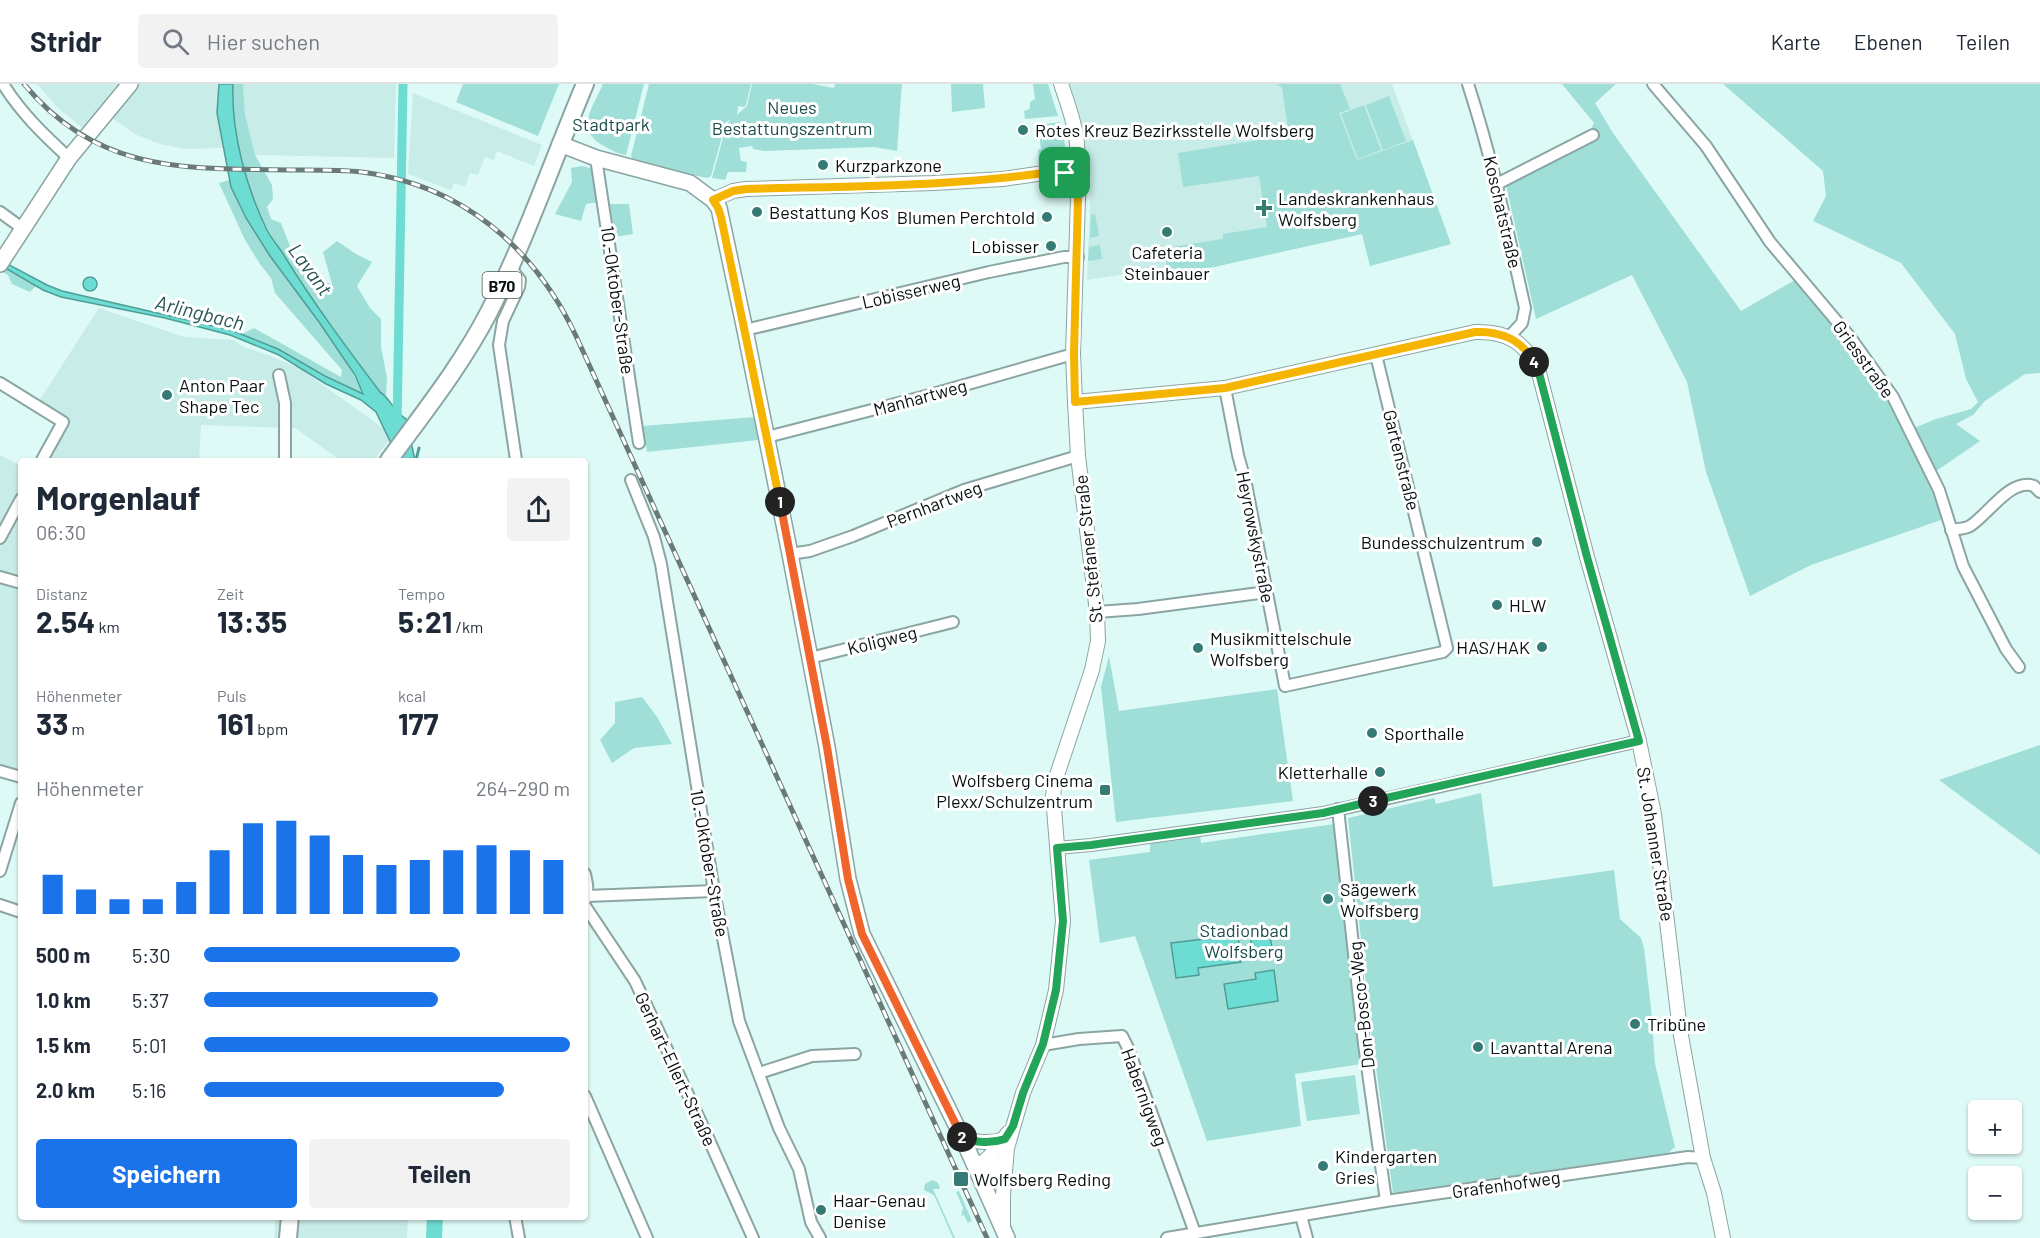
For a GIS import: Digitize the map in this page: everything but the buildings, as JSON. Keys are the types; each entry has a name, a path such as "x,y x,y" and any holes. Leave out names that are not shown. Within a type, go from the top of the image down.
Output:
{"main road":[{"path":"2,261 69,158 130,84"},
{"name":"B70","path":"390,458 454,372 488,313 510,267 585,84"},
{"path":"560,144 596,158 690,183 713,200 718,208 746,330 810,658 848,879 862,934 963,1139 1005,1234"},
{"path":"288,1238 290,1220"}],"street":[{"path":"3,84 16,105 69,158"},
{"name":"St. Stefaner Straße","path":"1005,1234 1003,1195 1006,1148 1023,1093 1043,1044 1056,990 1063,921 1053,796 1055,781 1095,657 1097,612 1078,456 1075,402 1078,185 1074,174 1078,164 1077,145 1061,84"},
{"name":"Koschatstraße","path":"1468,84 1497,184 1525,308 1522,323 1509,337"},
{"name":"Griesstraße","path":"1653,84 1706,146 1770,242 1850,337 1876,370 1893,397 1940,490 1963,566 2006,649 2019,667"},
{"path":"1497,184 1593,135"},
{"name":"10.-Oktober-Straße","path":"596,158 639,442"},
{"path":"713,200 733,191 746,189 1003,179 1057,171 1074,174"},
{"path":"0,212 22,228"},
{"name":"Lobisserweg","path":"746,330 989,272 1064,257 1078,257"},
{"path":"510,267 520,280 503,321 499,345 516,458"},
{"path":"1075,402 1225,388 1475,332 1497,333 1509,337"},
{"name":"St. Johanner Straße","path":"1509,337 1527,350 1539,373 1587,557 1639,741 1654,814 1680,1030 1704,1158 1723,1238"},
{"name":"Manhartweg","path":"767,437 926,396 1074,354"},
{"name":"Gartenstraße","path":"1285,686 1443,652 1447,648 1376,355"},
{"path":"279,375 285,403 285,458"},
{"path":"0,383 63,422 43,458"},
{"name":"Heyrowskystraße","path":"1225,388 1285,686"},
{"name":"Pernhartweg","path":"790,554 810,551 853,536 975,487 1078,456"},
{"name":"10.-Oktober-Straße","path":"632,480 654,537 661,564 714,891 739,1021 779,1128 799,1168 811,1222 820,1238"},
{"path":"1951,530 1969,527 2000,498 2024,485 2034,486 2040,492"},
{"path":"0,538 18,505"},
{"path":"0,577 18,582"},
{"path":"1097,612 1267,592"},
{"name":"Koligweg","path":"810,658 953,622"},
{"path":"1057,848 1323,813 1639,741"},
{"path":"0,771 18,776"},
{"name":"Don-Bosco-Weg","path":"1338,809 1364,1044 1386,1201"},
{"path":"0,871 5,839 18,810"},
{"path":"588,901 714,891"},
{"name":"Gerhart-Ellert-Straße","path":"588,904 635,981 753,1238"},
{"path":"0,905 18,911"},
{"name":"Habernigweg","path":"1043,1044 1122,1036 1195,1233"},
{"path":"759,1073 812,1056 855,1054"},
{"path":"588,1103 647,1238"},
{"name":"St. Stefaner Straße","path":"978,1172 1013,1126"},
{"path":"963,1139 994,1142 1005,1139"},
{"name":"Grafenhofweg","path":"1167,1238 1386,1201 1688,1156 1704,1158"},
{"path":"978,1172 997,1167 1006,1159"},
{"path":"1301,1216 1306,1238"},
{"path":"516,1220 519,1238"}],"shaded area":[{"path":"37,84 219,84 217,113 223,148 185,149 160,144 137,135 101,111 85,130 59,109"},
{"path":"219,84 233,84 237,140 241,159 246,178 267,230 343,342 380,392 406,419 415,458 398,458 376,412 361,400 326,384 279,355 230,335 165,318 61,297 43,290 0,265 0,260 62,291 231,330 278,349 325,376 363,394 355,375 270,256 246,218 231,187 217,113"},
{"path":"243,84 396,84 394,158 255,155 245,114"},
{"name":"Landeskrankenhaus Wolfsberg","path":"1069,84 1392,84 1451,244 1370,266 1362,234 1214,267 1168,273 1166,268 1087,280 1091,181 1080,120"},
{"path":"413,93 542,145 534,166 497,151 494,160 485,157 478,175 470,173 465,187 454,183 451,190 408,174"},
{"path":"87,277 93,277 97,284 93,291 87,291 83,287 83,281"},
{"path":"99,308 184,337 234,340 244,347 299,368 393,435 376,458 337,458 295,428 201,425 199,458 39,458 62,420 37,404"},
{"path":"0,455 18,464 18,778 0,774"},
{"path":"1269,931 1273,953 1253,956 1250,934"},
{"path":"1238,935 1241,962 1198,968 1199,975 1176,978 1171,943"},
{"path":"1274,970 1278,1001 1228,1009 1224,984 1256,979 1255,973"},
{"path":"276,1220 408,1220 407,1238 274,1238"}],"green space":[{"path":"233,84 243,84 245,114 255,155 272,185 273,199 267,207 271,219 281,223 295,259 309,277 332,284 323,252 337,241 372,262 357,286 370,308 381,319 381,347 387,378 386,396 380,392 331,326 270,234 253,196 241,159 237,140"},
{"path":"463,84 559,84 538,136 456,102"},
{"name":"Stadtpark","path":"603,84 644,84 626,155 604,146 590,133 588,118"},
{"name":"Neues Bestattungszentrum","path":"649,84 751,84 746,105 738,106 737,115 747,106 752,84 813,84 834,88 835,84 902,84 897,151 874,147 764,151 753,149 752,146 739,148 741,161 747,162 746,172 728,172 725,180 712,178 727,123 732,119 726,122 711,176 707,178 634,162 631,156"},
{"path":"951,84 983,84 985,108 952,112"},
{"path":"1033,84 1048,84 1058,116 1025,119 1024,111 1030,109 1030,102 1035,99"},
{"path":"1277,84 1340,84 1350,109 1339,113 1357,160 1413,140 1451,244 1370,266 1362,234 1214,267 1168,273 1164,248 1223,239 1223,234 1267,227 1259,176 1183,187 1178,153 1289,135 1282,88"},
{"path":"1562,84 1616,84 1595,103 1613,133 1741,311 1795,280 1888,396 1909,430 1971,409 1978,402 1966,379 1955,334 1901,263 1813,221 1826,196 1823,171 1723,84 2040,84 2040,373 2025,374 1985,401 1973,415 1956,424 1980,441 1929,476 1944,519 1811,565 1750,596 1706,472 1687,382 1632,275 1536,319 1506,185 1595,137 1591,129 1594,123"},
{"path":"1389,96 1406,141 1383,150 1366,105"},
{"path":"1364,105 1381,150 1358,159 1341,114"},
{"path":"1060,122 1066,159 1056,166 1039,168 1038,150 1041,149 1038,125"},
{"path":"581,166 595,169 600,202 586,204 581,221 555,214 572,182 571,168"},
{"path":"230,180 237,201 252,228 327,332 363,394 242,334 254,328 341,377 342,370 275,293 271,278 245,240 219,183"},
{"path":"610,204 629,204 633,234 615,237"},
{"path":"1095,214 1099,236 1090,238 1091,215"},
{"path":"1100,245 1102,259 1088,261 1089,247"},
{"path":"0,265 37,285 30,292 12,284 8,275 0,270"},
{"path":"755,417 758,440 647,452 643,426"},
{"path":"1109,656 1119,711 1277,689 1293,801 1116,822 1101,687"},
{"path":"642,697 657,717 672,744 634,748 612,763 600,740 615,723 615,702"},
{"path":"2040,745 2040,855 1939,780"},
{"name":"Lavanttal Arena","path":"1481,793 1493,887 1614,870 1620,919 1641,938 1644,948 1655,1064 1675,1147 1668,1153 1393,1193 1370,1023 1348,818 1434,798 1436,804"},
{"name":"Stadionbad Wolfsberg","path":"1334,824 1361,1064 1295,1074 1301,1126 1207,1141 1135,936 1100,943 1089,860 1150,852 1150,842 1200,836 1201,843"},
{"path":"1355,1075 1360,1114 1307,1121 1301,1082"},
{"path":"932,1180 940,1187 933,1189 955,1238 934,1195 924,1190 925,1184"},
{"path":"959,1191 972,1221 968,1223 964,1215 961,1216 963,1208 956,1192"}],"waterway":[{"path":"397,424 403,84"},
{"path":"416,458 419,448"},
{"name":"Lavant","path":"434,1238 435,1220"}],"railway":[{"path":"24,84 54,115 85,137 118,152 152,162 225,169 362,172 398,179 432,191 463,206 491,226 516,248 539,275 559,304 576,336 987,1238"}],"place":[{"name":"Rotes Kreuz Bezirksstelle Wolfsberg","path":"1023,130"},
{"name":"Kurzparkzone","path":"823,165"},
{"name":"Landeskrankenhaus Wolfsberg","path":"1264,208"},
{"name":"Bestattung Kos","path":"757,212"},
{"name":"Blumen Perchtold","path":"1047,217"},
{"name":"Cafeteria Steinbauer","path":"1167,232"},
{"name":"Lobisser","path":"1051,246"},
{"name":"Anton Paar Shape Tec","path":"167,395"},
{"name":"Bundesschulzentrum","path":"1537,542"},
{"name":"HLW","path":"1497,605"},
{"name":"HAS/HAK","path":"1542,647"},
{"name":"Musikmittelschule Wolfsberg","path":"1198,648"},
{"name":"Sporthalle","path":"1372,733"},
{"name":"Kletterhalle","path":"1380,772"},
{"name":"Wolfsberg Cinema Plexx/Schulzentrum","path":"1105,790"},
{"name":"Sägewerk Wolfsberg","path":"1328,899"},
{"name":"Tribüne","path":"1635,1024"},
{"name":"Lavanttal Arena","path":"1478,1047"},
{"name":"Kindergarten Gries","path":"1323,1166"},
{"name":"Wolfsberg Reding","path":"961,1179"},
{"name":"Haar-Genau Denise","path":"821,1210"}],"route":[{"path":"1057,171 1065,173 1074,174 1078,185 1075,402 1225,388 1475,332 1497,333 1509,337 1527,350 1539,373 1587,557 1639,741 1323,813 1057,848 1063,921 1056,990 1049,1022 1013,1126 1005,1139 979,1142 963,1139 892,999 862,934 848,879 819,703 746,330 721,217 713,200 733,191 746,189 933,183 1003,179 1057,171"}],"water label":[{"name":"Arlingbach","path":"200,312"}]}
